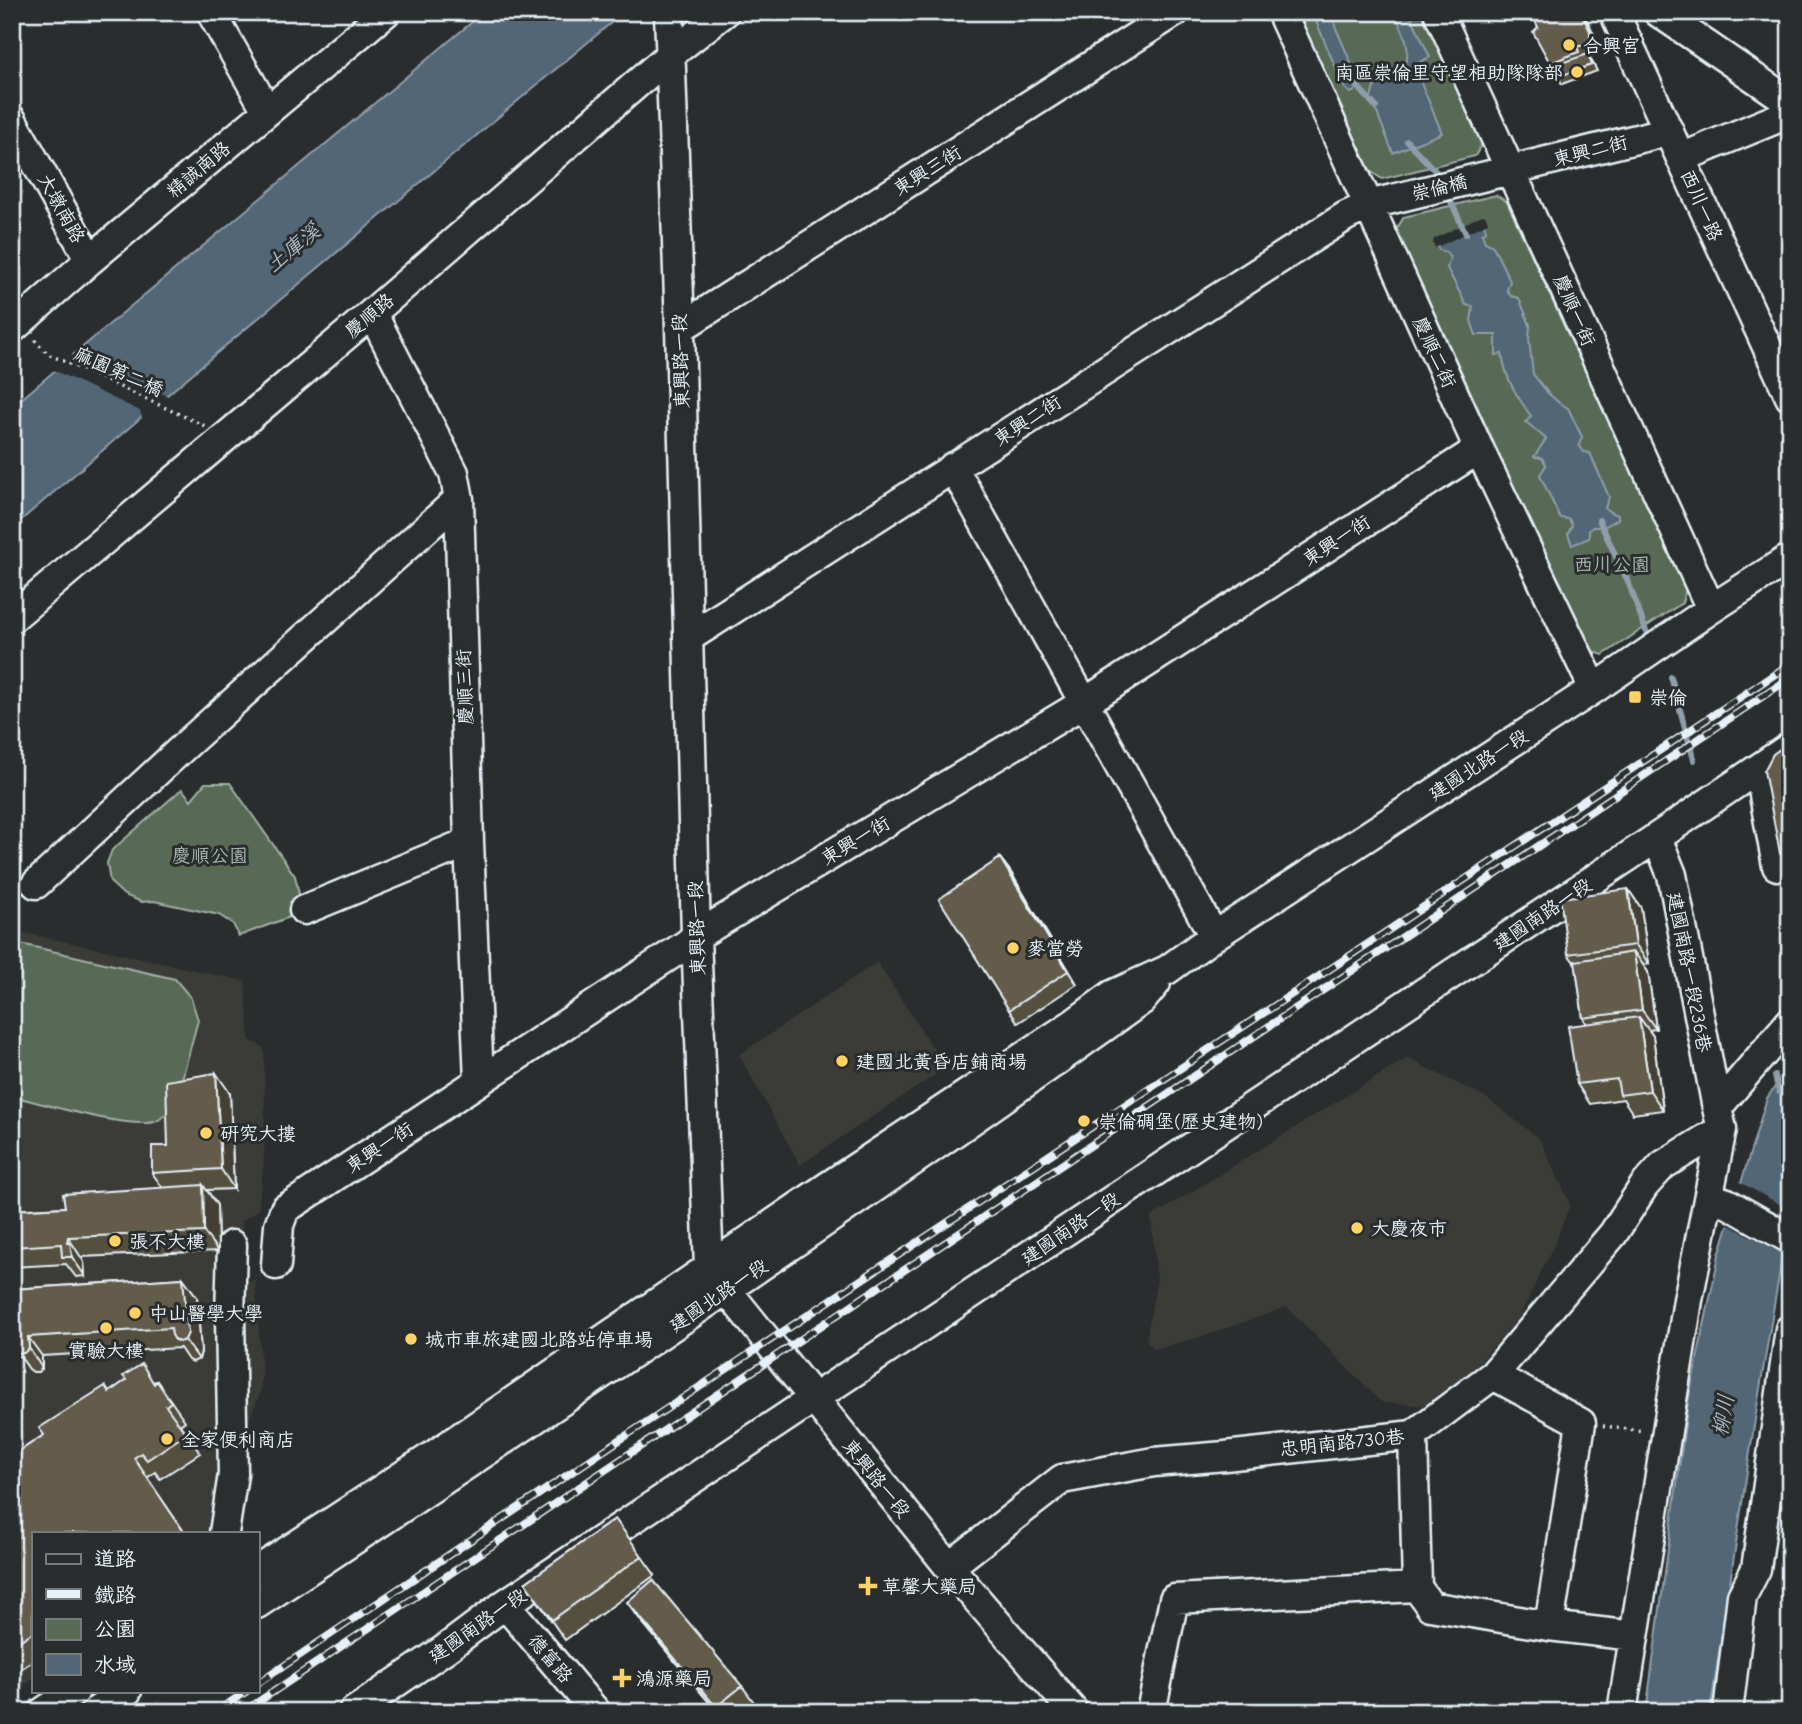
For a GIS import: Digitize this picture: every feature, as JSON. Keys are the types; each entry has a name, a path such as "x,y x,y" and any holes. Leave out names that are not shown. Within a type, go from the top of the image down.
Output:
{"street":[{"path":"211,12 267,111"},
{"name":"精誠南路","path":"12,329 90,260 386,12"},
{"name":"慶順路","path":"12,618 372,313 670,55 725,12"},
{"name":"東興三街","path":"680,328 1175,12"},
{"name":"慶順二街","path":"1281,12 1479,449 1594,689"},
{"name":"慶順一街","path":"1438,12 1711,609"},
{"path":"1658,12 1790,102"},
{"name":"東興路一段","path":"669,13 696,936 709,1268 1066,1709"},
{"name":"西川一路","path":"1615,13 1790,397"},
{"path":"1681,158 1790,113"},
{"name":"大墩南路","path":"12,120 90,260"},
{"name":"東興二街","path":"1511,169 1669,131"},
{"name":"崇倫橋","path":"1368,206 1511,169"},
{"name":"東興二街","path":"688,638 1346,216 1368,206"},
{"name":"慶順三街","path":"372,313 454,473 459,499 479,1081"},
{"name":"東興一街","path":"276,1265 279,1225 285,1209 696,936 1084,704 1479,449"},
{"path":"953,467 1214,936"},
{"path":"36,884 459,499"},
{"name":"建國北路一段","path":"259,1570 1073,1024 1112,995 1167,970 1214,936 1790,558"},
{"name":"建國南路一段","path":"353,1712 505,1604 1790,747"},
{"path":"1759,768 1777,866"},
{"name":"建國南路一段236巷","path":"1653,840 1662,850 1672,875 1719,1119"},
{"path":"304,910 469,842"},
{"name":"建國北路一段","path":"259,1603 487,1452 881,1184 1142,1000 1167,970"},
{"name":"忠明南路730巷","path":"949,1567 1062,1479 1154,1462 1413,1435 1493,1375 1612,1234 1644,1186 1663,1165 1719,1119 1790,1022"},
{"name":"忠明南路730巷","path":"1622,1712 1688,1300 1718,1200 1719,1119"},
{"path":"1718,1200 1790,1239"},
{"path":"224,1532 233,1474 230,1317 232,1245"},
{"path":"1728,1712 1742,1596 1756,1569 1790,1329"},
{"path":"1493,1375 1581,1423 1549,1626"},
{"path":"1413,1435 1417,1587 1430,1606 1549,1626 1634,1636"},
{"path":"1151,1712 1174,1599 1417,1587"},
{"name":"德富路","path":"505,1604 596,1712"},
{"path":"43,1712 73,1692"},
{"path":"95,1712 125,1692"}],"path":[{"name":"麻園第二橋","path":"48,354 179,413"},
{"path":"1581,1423 1667,1434"}],"shaded area":[{"name":"中山醫學大學","path":"12,930 245,981 250,1040 264,1048 265,1119 264,1162 258,1210 242,1221 243,1286 255,1279 262,1374 260,1393 248,1424 251,1472 240,1514 240,1532 32,1532 32,1680 12,1693"},
{"name":"建國北黃昏店鋪商場","path":"877,962 946,1068 800,1165 739,1055"},
{"name":"大慶夜市","path":"1407,1058 1485,1097 1540,1139 1570,1204 1557,1239 1519,1318 1473,1370 1428,1406 1381,1402 1287,1307 1207,1335 1155,1349 1146,1340 1157,1279 1151,1217"}],"green space":[{"path":"1297,12 1422,12 1482,144 1475,156 1382,179 1370,171"},
{"name":"西川公園","path":"1496,195 1507,202 1686,589 1682,603 1603,655 1589,650 1396,230 1404,217"},
{"name":"慶順公園","path":"205,783 230,783 295,876 303,912 239,936 233,924 219,915 154,901 142,902 124,895 110,882 107,863 112,850 182,789 191,800"},
{"path":"12,942 175,979 191,998 198,1020 176,1101 163,1117 145,1123 129,1122 86,1115 12,1096"}],"water":[{"name":"土庫溪","path":"484,12 624,12 12,528 12,407"},
{"path":"1312,12 1334,12 1335,26 1358,79 1355,91 1350,93 1344,87"},
{"path":"1394,12 1409,12 1430,57 1420,62 1417,73 1442,133 1393,153 1371,98 1374,87 1404,71 1407,47"},
{"path":"1483,219 1486,231 1482,234 1485,242 1493,246 1510,281 1507,290 1511,296 1519,298 1530,325 1533,374 1548,393 1568,408 1582,437 1579,445 1584,452 1590,453 1609,497 1605,508 1618,515 1618,519 1604,527 1593,527 1589,530 1589,538 1572,545 1568,534 1572,525 1569,519 1560,518 1540,475 1546,465 1542,458 1534,457 1546,439 1526,422 1531,416 1512,387 1502,354 1496,355 1496,335 1476,335 1471,321 1473,307 1466,305 1447,268 1450,258 1446,252 1439,250 1436,242"},
{"name":"柳川","path":"1790,1066 1790,1211 1710,1712 1646,1712 1688,1402 1719,1255 1767,1098"}],"pier":[{"path":"1482,215 1486,216 1488,223 1435,248 1434,239"},
{"path":"69,354 170,397 143,421 140,411 51,369"},
{"path":"1738,1181 1790,1210 1786,1255 1725,1223"}],"building":[{"name":"合興宮","path":"1531,12 1582,14 1590,31 1588,43 1577,46 1579,52 1550,63 1533,32 1538,27"},
{"path":"1588,54 1592,65 1557,77 1552,66"},
{"path":"1790,742 1790,850 1780,853 1764,771 1773,754"},
{"name":"麥當勞","path":"1000,858 1068,971 1009,1010 939,899"},
{"path":"1628,889 1636,945 1568,954 1560,898"},
{"path":"1634,952 1642,1010 1583,1018 1575,961"},
{"path":"1639,1017 1650,1091 1620,1095 1617,1079 1577,1084 1568,1026"},
{"path":"216,1073 221,1169 152,1173 152,1146 168,1146 166,1081"},
{"path":"203,1185 204,1232 68,1237 67,1243 70,1243 72,1257 62,1257 61,1244 12,1247 12,1210 65,1207 63,1194"},
{"path":"183,1278 188,1333 185,1340 175,1340 171,1328 28,1337 29,1348 24,1353 15,1350 12,1289"},
{"path":"142,1364 154,1384 157,1381 171,1402 166,1406 186,1434 147,1460 141,1453 134,1458 184,1532 32,1532 32,1633 12,1646 12,1456 44,1435 39,1428 105,1386 109,1392 126,1380 123,1376"},
{"path":"615,1519 642,1556 552,1620 525,1583"},
{"path":"653,1580 742,1686 716,1707 627,1602"}],"waterway":[{"path":"1353,81 1376,107"},
{"path":"1407,141 1441,180"},
{"path":"1447,193 1466,234"},
{"path":"1599,520 1629,584 1646,631"},
{"path":"1671,677 1694,760"},
{"path":"1775,1076 1779,1092"}],"railway":[{"path":"259,1683 609,1447 1790,664"},
{"path":"243,1712 1790,678"},
{"path":"216,1712 246,1692"}],"place":[{"name":"合興宮","path":"1569,45"},
{"name":"南區崇倫里守望相助隊隊部","path":"1577,72"},
{"name":"崇倫","path":"1635,697"},
{"name":"麥當勞","path":"1013,948"},
{"name":"建國北黃昏店鋪商場","path":"842,1061"},
{"name":"崇倫碉堡(歷史建物)","path":"1084,1121"},
{"name":"研究大摟","path":"206,1133"},
{"name":"大慶夜市","path":"1357,1228"},
{"name":"張不大樓","path":"115,1241"},
{"name":"中山醫學大學","path":"135,1313"},
{"name":"實驗大樓","path":"106,1328"},
{"name":"城市車旅建國北路站停車場","path":"411,1339"},
{"name":"全家便利商店","path":"167,1439"},
{"name":"草馨大藥局","path":"868,1586"},
{"name":"鴻源藥局","path":"622,1678"}]}
